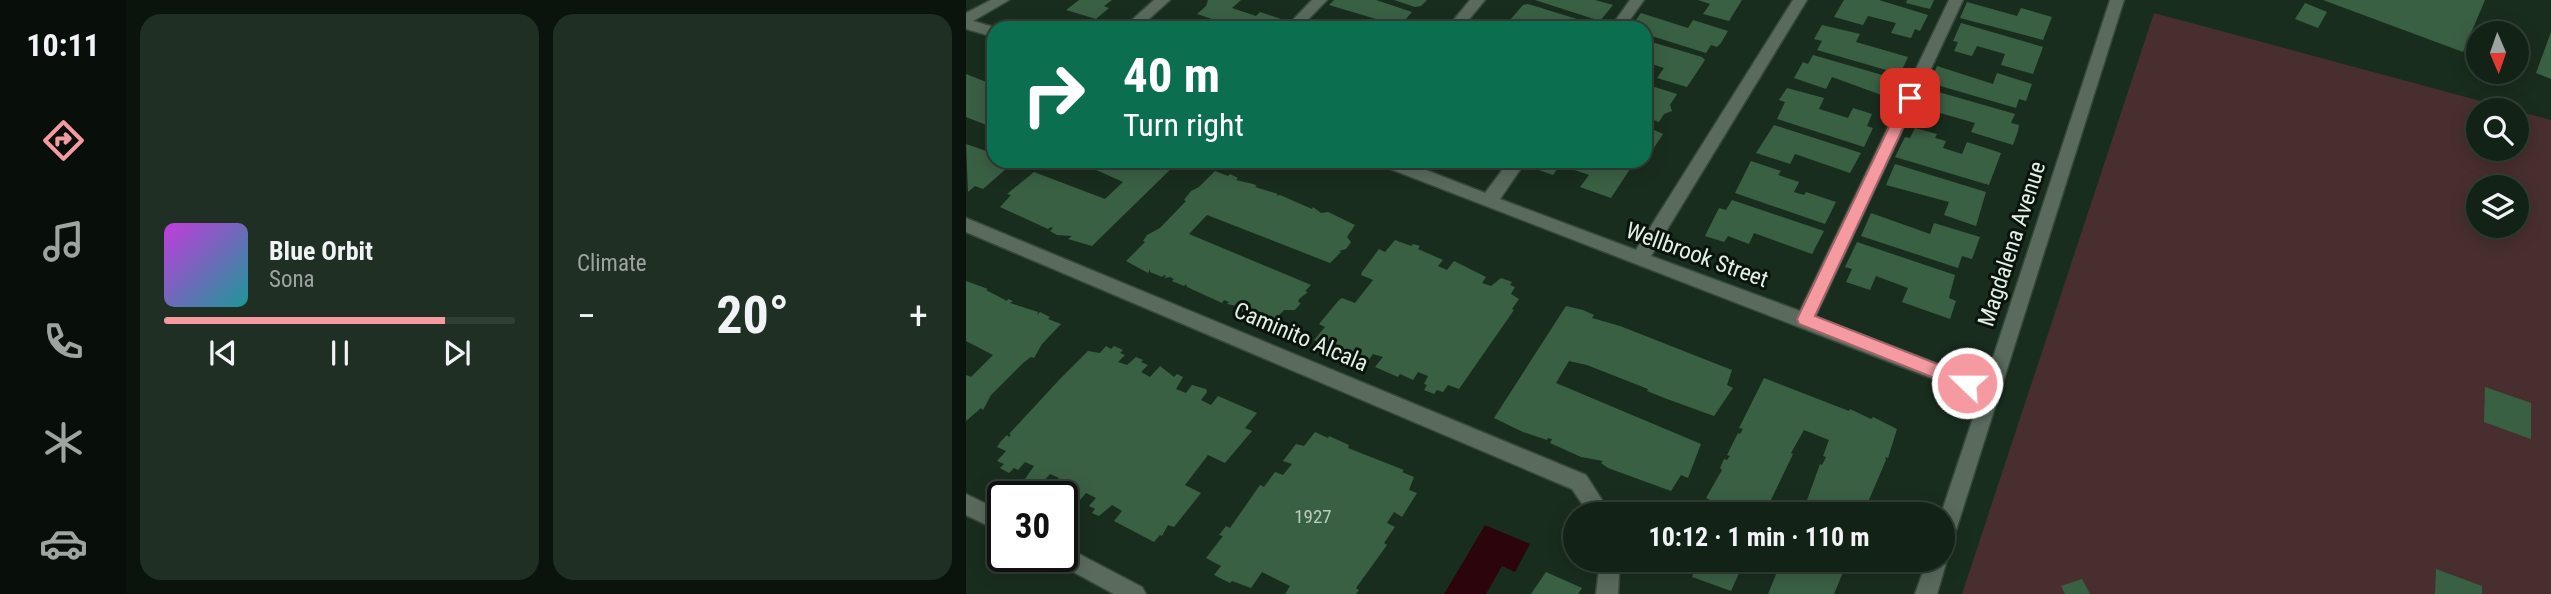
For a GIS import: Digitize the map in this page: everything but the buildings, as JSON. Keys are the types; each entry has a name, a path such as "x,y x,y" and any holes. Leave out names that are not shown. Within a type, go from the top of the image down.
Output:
{"street":[{"path":"966,21 1002,0"},
{"path":"1138,21 1163,0"},
{"path":"1299,21 1320,0"},
{"path":"1460,21 1478,0"},
{"path":"1622,21 1637,0"},
{"path":"1640,259 1800,0"},
{"path":"1805,319 1956,0"},
{"name":"Magdalena Avenue","path":"1955,504 2118,0"},
{"path":"966,21 987,29"},
{"name":"Wellbrook Street","path":"1403,168 1805,319 1992,393"},
{"path":"1488,202 1513,168"},
{"name":"Caminito Alcala","path":"966,225 1579,482 1593,502"},
{"path":"966,504 987,515"},
{"path":"1078,564 1135,594"},
{"path":"1607,594 1610,572"},
{"path":"1926,594 1933,572"}],"shaded area":[{"path":"2154,13 2469,98 2466,98 2466,161 2529,161 2529,114 2551,120 2551,594 1962,594"},
{"path":"1485,525 1530,544 1515,572 1502,566 1486,594 1444,594"}],"route":[{"path":"1910,98 1805,319 1967,383"}]}
